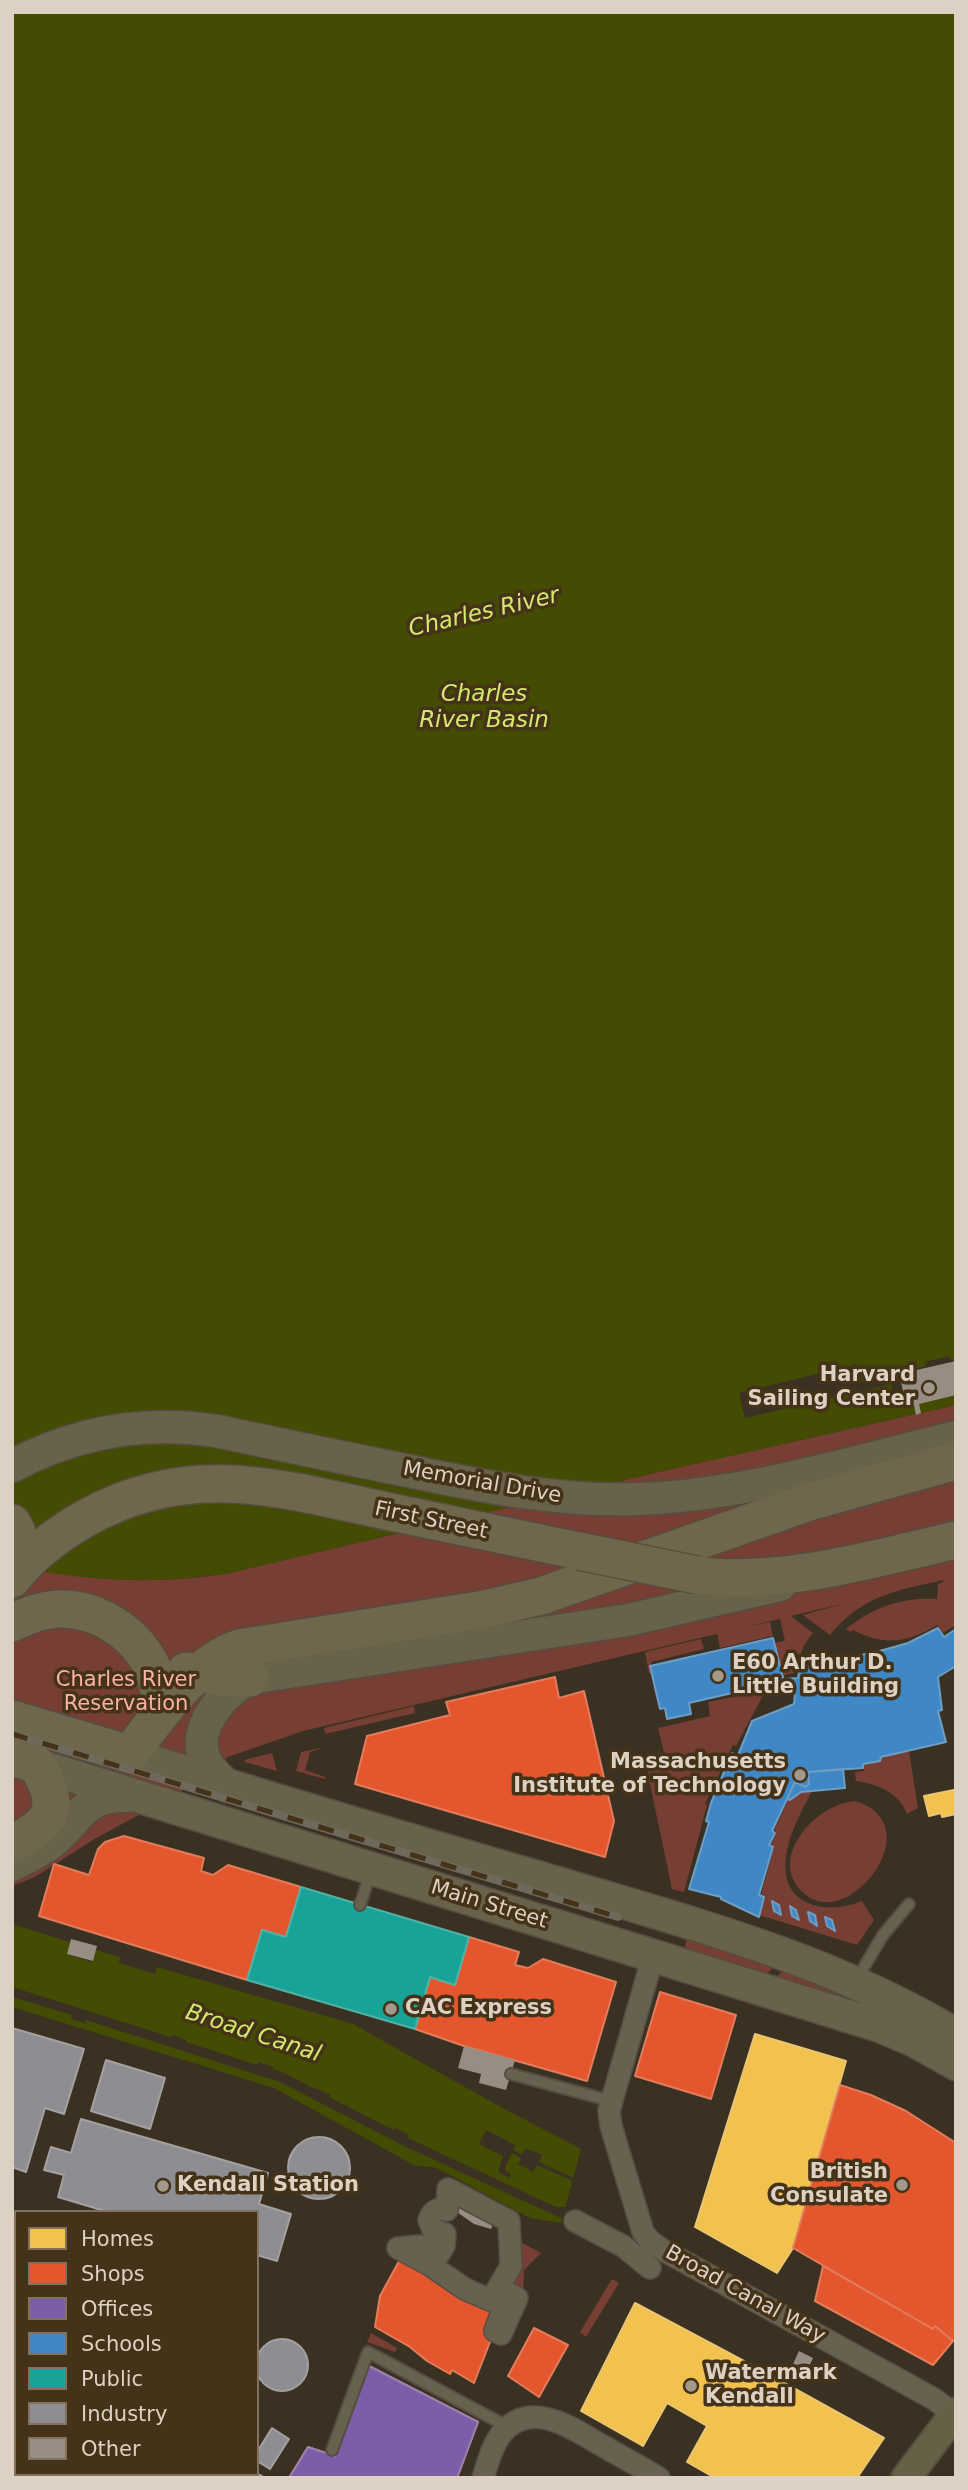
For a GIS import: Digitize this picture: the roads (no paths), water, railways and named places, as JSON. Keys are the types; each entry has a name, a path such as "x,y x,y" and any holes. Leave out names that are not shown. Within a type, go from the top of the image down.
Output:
{"highway":[{"path":"146,1656 159,1689 159,1706 226,1653 252,1644 467,1612 541,1596 809,1502 956,1461"},
{"name":"First Street","path":"14,1577 45,1545 94,1514 137,1496 180,1485 226,1483 262,1486 697,1575 732,1578 766,1576 875,1558"},
{"path":"12,1523 20,1546 19,1564 14,1577"},
{"path":"875,1558 956,1540"},
{"path":"12,1623 56,1609 88,1613 117,1626 146,1656 167,1666 174,1696"},
{"path":"129,1754 174,1696 220,1677 250,1678"},
{"name":"Main Street","path":"20,1721 129,1754"},
{"path":"12,1843 44,1823 50,1812 50,1790 22,1760"}],"main road":[{"name":"Memorial Drive","path":"12,1466 57,1446 98,1433 148,1427 182,1427 493,1488 582,1498 638,1499 709,1493 791,1477 956,1437"},
{"path":"227,1786 205,1760 202,1749 204,1732 222,1700 250,1678 647,1617 767,1589 875,1558"},
{"name":"Main Street","path":"129,1754 227,1786 759,1944 856,1982 956,2035"},
{"name":"Main Street","path":"22,1760 880,2026 956,2064"},
{"path":"12,1865 46,1846 94,1801 108,1796 136,1797"},
{"path":"906,2478 955,2413"}],"street":[{"name":"Broad Canal Way","path":"653,1956 611,2101 611,2126 643,2232 662,2249 955,2413"},
{"path":"448,2189 509,2221 511,2266 499,2287 517,2298 502,2334 495,2331 504,2306 466,2289 398,2248 420,2246 439,2254 444,2246 445,2234 433,2230 429,2220 435,2211 447,2210 448,2189"},
{"path":"575,2221 623,2246 650,2268"},
{"path":"483,2478 494,2446 508,2427 518,2420 531,2417 556,2421 659,2478"},
{"path":"94,2476 102,2478"}],"lane":[{"path":"360,1905 372,1870"},
{"path":"856,1982 883,1935 909,1904"},
{"path":"511,2074 611,2101"},
{"path":"332,2450 368,2352 508,2427"}],"water":[{"name":"Charles River Basin","path":"12,12 956,12 956,1405 229,1573 174,1579 120,1580 12,1566"},
{"name":"Broad Canal","path":"12,1924 70,1942 67,1954 92,1962 96,1950 120,1957 119,1963 155,1974 157,1967 353,2024 581,2149 561,2223 530,2218 437,2168 414,2165 274,2088 12,2007"}],"railway":[{"path":"12,1734 618,1917"}],"place":[{"name":"Harvard Sailing Center","path":"929,1388"},
{"name":"E60 Arthur D. Little Building","path":"718,1676"},
{"name":"Massachusetts Institute of Technology","path":"800,1775"},
{"name":"CAC Express","path":"391,2009"},
{"name":"British Consulate","path":"902,2185"},
{"name":"Kendall Station","path":"163,2186"},
{"name":"Watermark Kendall","path":"691,2386"}],"water label":[{"name":"Charles River","path":"484,613"}],"park label":[{"name":"Charles River Reservation","path":"126,1693"}]}
